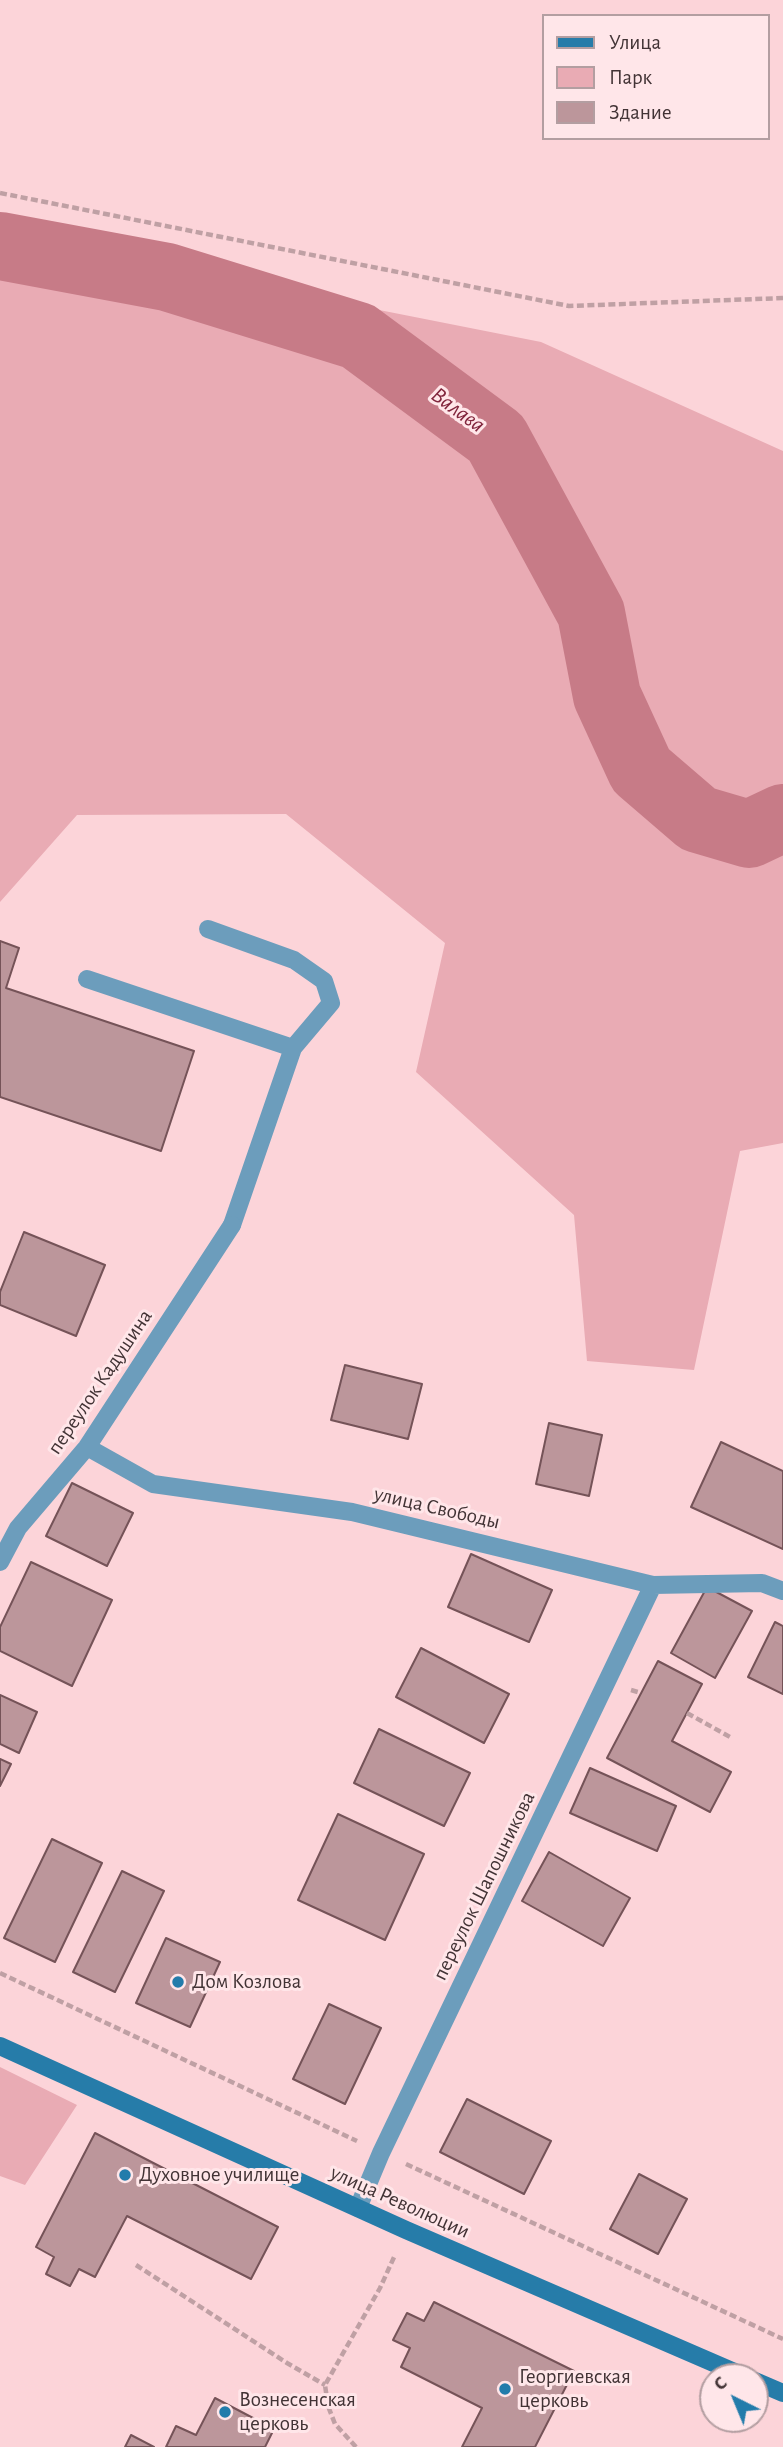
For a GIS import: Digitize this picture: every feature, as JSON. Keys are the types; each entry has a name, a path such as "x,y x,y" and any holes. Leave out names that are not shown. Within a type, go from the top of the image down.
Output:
{"main road":[{"name":"улица Революции","path":"0,2046 406,2230 714,2363"}],"street":[{"path":"88,979 293,1048 331,1003 324,981 294,960 208,929"},
{"name":"переулок Кадушина","path":"0,1562 18,1528 87,1447 232,1225 293,1048"},
{"name":"улица Свободы","path":"87,1447 153,1484 352,1512 653,1585 762,1583 783,1591"},
{"name":"переулок Шапошникова","path":"358,2208 381,2153 653,1585"}],"path":[{"path":"0,193 569,306 783,298"},
{"path":"687,1713 730,1737"},
{"path":"356,2447 335,2424 328,2406 325,2385 380,2288 406,2230"},
{"path":"136,2265 325,2385"}],"green space":[{"path":"0,235 541,342 783,451 783,1143 740,1151 694,1370 587,1361 574,1215 416,1072 445,943 286,814 77,815 0,902"},
{"path":"0,2067 77,2105 25,2185 0,2176"}],"building":[{"path":"0,941 19,948 6,988 194,1051 161,1151 0,1097"},
{"path":"24,1232 105,1265 76,1336 0,1305 0,1292"},
{"path":"345,1365 422,1384 408,1439 331,1420"},
{"path":"549,1423 602,1435 589,1496 536,1484"},
{"path":"721,1442 783,1471 783,1549 691,1507"},
{"path":"72,1483 133,1513 107,1566 46,1536"},
{"path":"471,1554 552,1590 529,1642 448,1607"},
{"path":"31,1562 112,1600 72,1686 0,1651 0,1627"},
{"path":"707,1587 752,1611 715,1678 671,1653"},
{"path":"775,1622 783,1626 783,1694 748,1677"},
{"path":"421,1648 509,1694 484,1743 396,1697"},
{"path":"658,1661 702,1684 672,1741 731,1772 710,1812 607,1758"},
{"path":"0,1695 37,1712 19,1753 0,1744"},
{"path":"379,1729 470,1773 444,1826 354,1783"},
{"path":"0,1759 11,1764 0,1786"},
{"path":"590,1768 676,1806 657,1851 570,1813"},
{"path":"338,1814 424,1854 385,1940 298,1900"},
{"path":"52,1839 102,1863 55,1962 4,1938"},
{"path":"549,1852 630,1898 603,1946 522,1901"},
{"path":"122,1871 164,1891 115,1992 73,1972"},
{"name":"Дом Козлова","path":"166,1938 220,1962 190,2027 136,2003"},
{"path":"329,2004 381,2028 345,2104 293,2079"},
{"path":"467,2099 551,2141 524,2194 440,2152"},
{"name":"Духовное училище","path":"95,2133 278,2227 251,2279 127,2216 95,2277 79,2269 70,2286 46,2274 54,2257 36,2247"},
{"path":"639,2174 687,2199 658,2254 610,2229"},
{"name":"Георгиевская церковь","path":"434,2302 574,2371 535,2447 462,2447 482,2408 401,2367 410,2348 393,2340 407,2313 424,2321"},
{"name":"Вознесенская церковь","path":"215,2398 274,2429 265,2447 166,2447 176,2426 196,2435"},
{"path":"131,2435 154,2447 125,2447"}],"waterway":[{"name":"Валава","path":"0,246 167,277 358,336 496,438 591,613 607,696 641,770 698,819 749,834 783,818"}],"place":[{"name":"Дом Козлова","path":"178,1982"},
{"name":"Духовное училище","path":"125,2175"},
{"name":"Георгиевская церковь","path":"505,2389"},
{"name":"Вознесенская церковь","path":"225,2412"}]}
